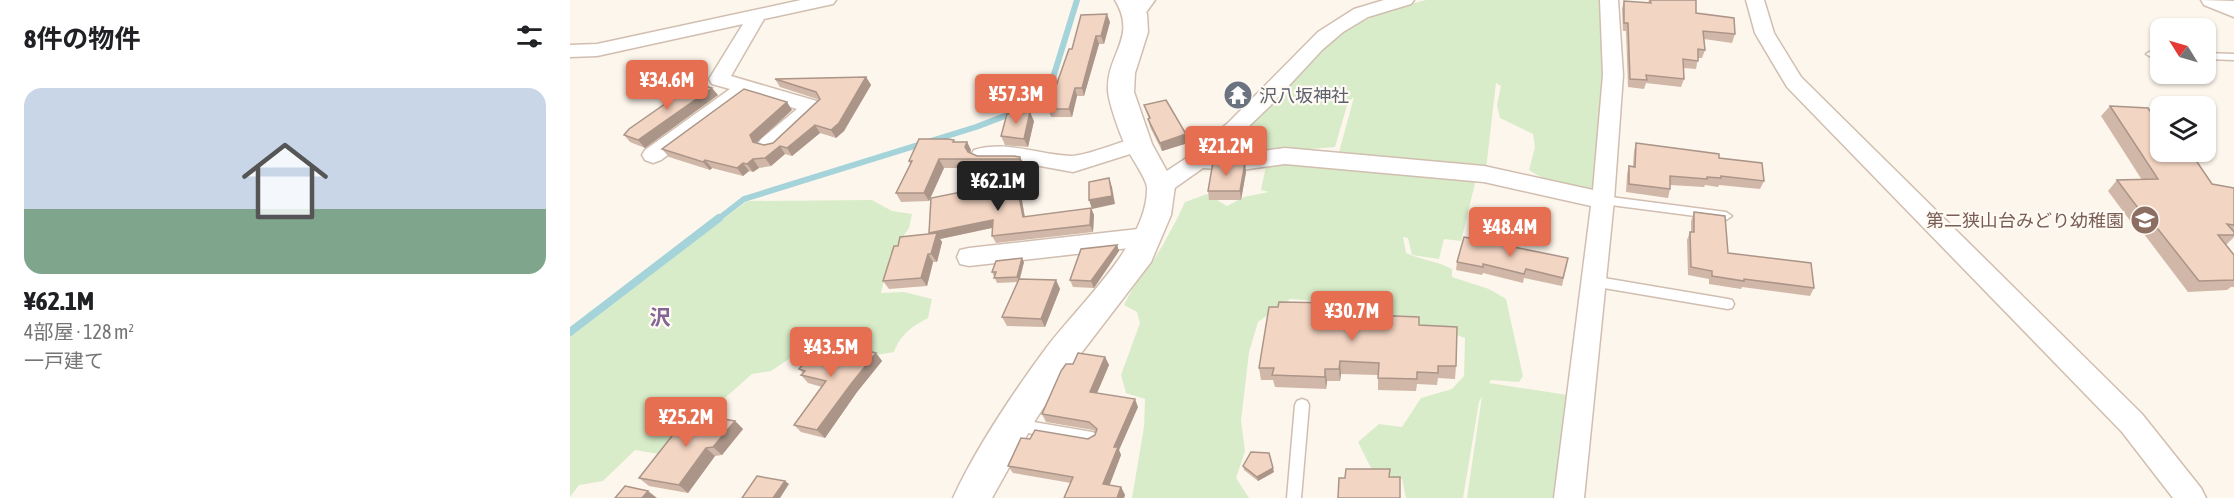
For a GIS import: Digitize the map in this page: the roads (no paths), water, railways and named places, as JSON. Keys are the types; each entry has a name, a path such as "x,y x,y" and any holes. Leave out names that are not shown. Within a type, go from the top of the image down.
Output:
{"street":[{"path":"570,51 597,50 827,0"},
{"path":"1161,186 1199,160 1243,121 1315,44 1362,12 1405,0"},
{"path":"1569,498 1603,200 1613,75 1610,0"},
{"path":"1755,0 1757,15 1779,60 1794,82 2132,423 2191,498"},
{"path":"2212,0 2234,10"},
{"path":"972,498 1014,424 1057,359 1140,254 1156,215 1161,186 1138,144 1121,92 1122,73 1136,32 1136,5"},
{"path":"757,15 719,79 813,107 769,144"},
{"path":"653,155 746,87"},
{"path":"982,155 1018,154 1073,164 1138,144"},
{"path":"1199,160 1241,162 1285,156 1460,171 1484,174 1603,200"},
{"path":"969,256 1147,237"}],"lane":[{"path":"2216,56 2234,57"},
{"path":"1603,200 1726,216"},
{"path":"1592,281 1728,303"},
{"path":"1294,498 1302,405"},
{"path":"1014,424 1092,438"}],"waterway":[{"path":"717,220 744,199 976,127 1034,105 1048,94 1077,0"},
{"path":"570,332 719,218"}],"place":[{"name":"沢八坂神社","path":"1238,95"},
{"name":"第二狭山台みどり幼稚園","path":"2145,220"}],"district":[{"name":"沢","path":"660,317"}]}
